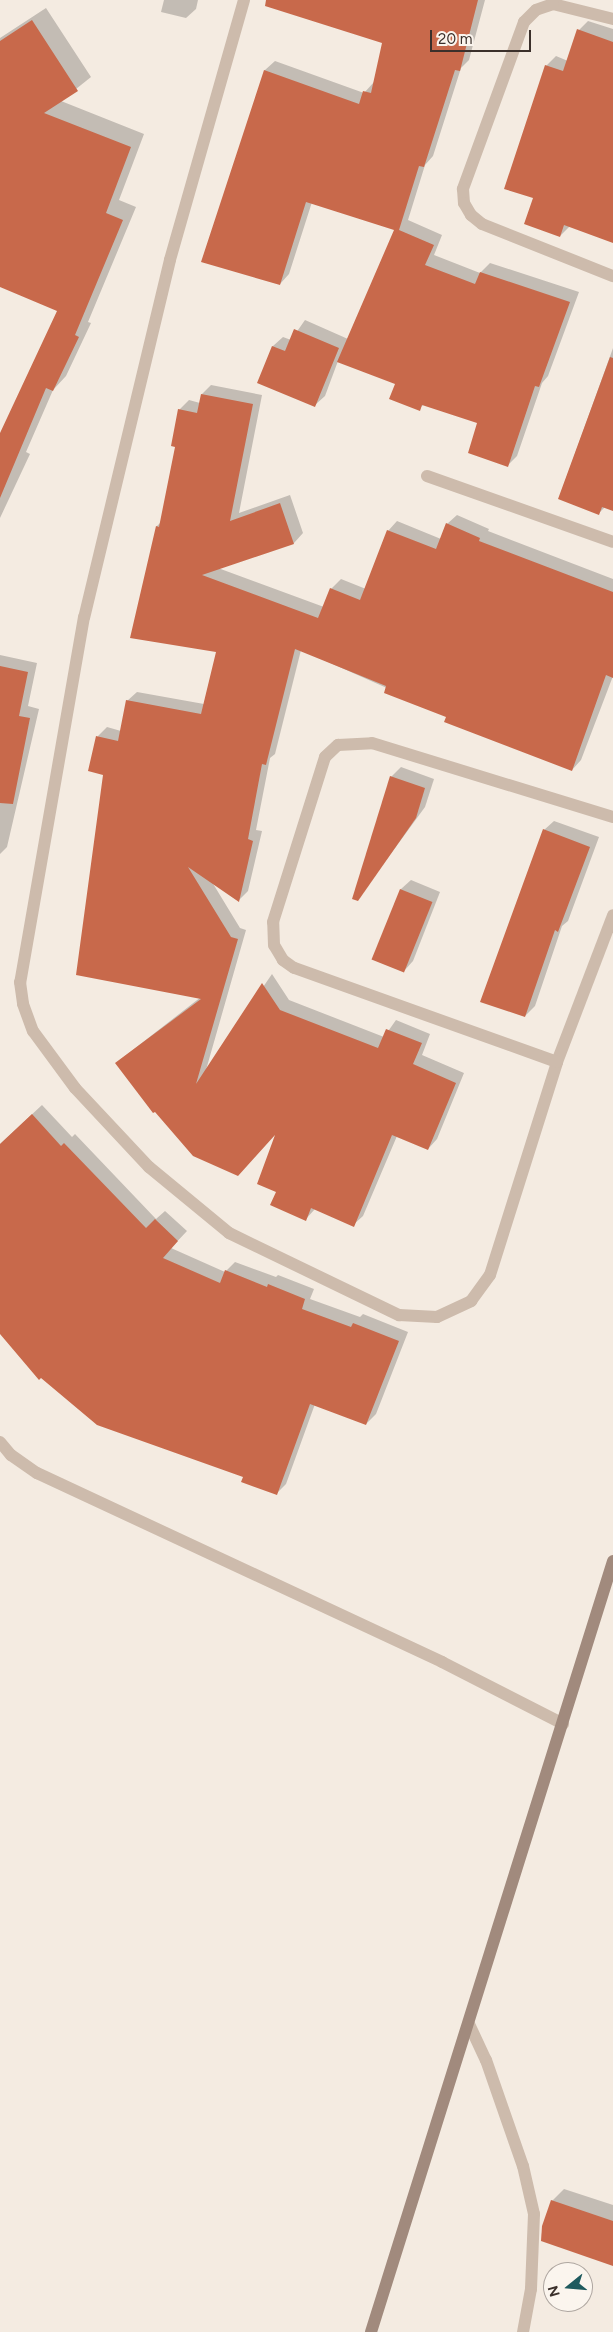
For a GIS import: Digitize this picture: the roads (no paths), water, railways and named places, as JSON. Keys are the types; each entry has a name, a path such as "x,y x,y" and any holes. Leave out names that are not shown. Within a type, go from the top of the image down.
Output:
{"main road":[{"path":"371,2332 613,1561"}],"street":[{"path":"244,0 170,260 84,617 20,982 23,1004 33,1031 75,1088 149,1167 222,1227 399,1315 437,1317 471,1301 490,1275 557,1062 613,915"},
{"path":"613,18 553,4 536,10 524,22 463,189 464,203 471,215 482,224 613,276"},
{"path":"427,476 613,542"},
{"path":"557,1062 294,968 283,960 274,944 274,922 325,757 338,745 372,743 613,817"},
{"path":"0,1442 11,1455 37,1474 442,1662 563,1724"},
{"path":"469,2024 486,2060 523,2166 534,2214 531,2289 523,2332"}]}
